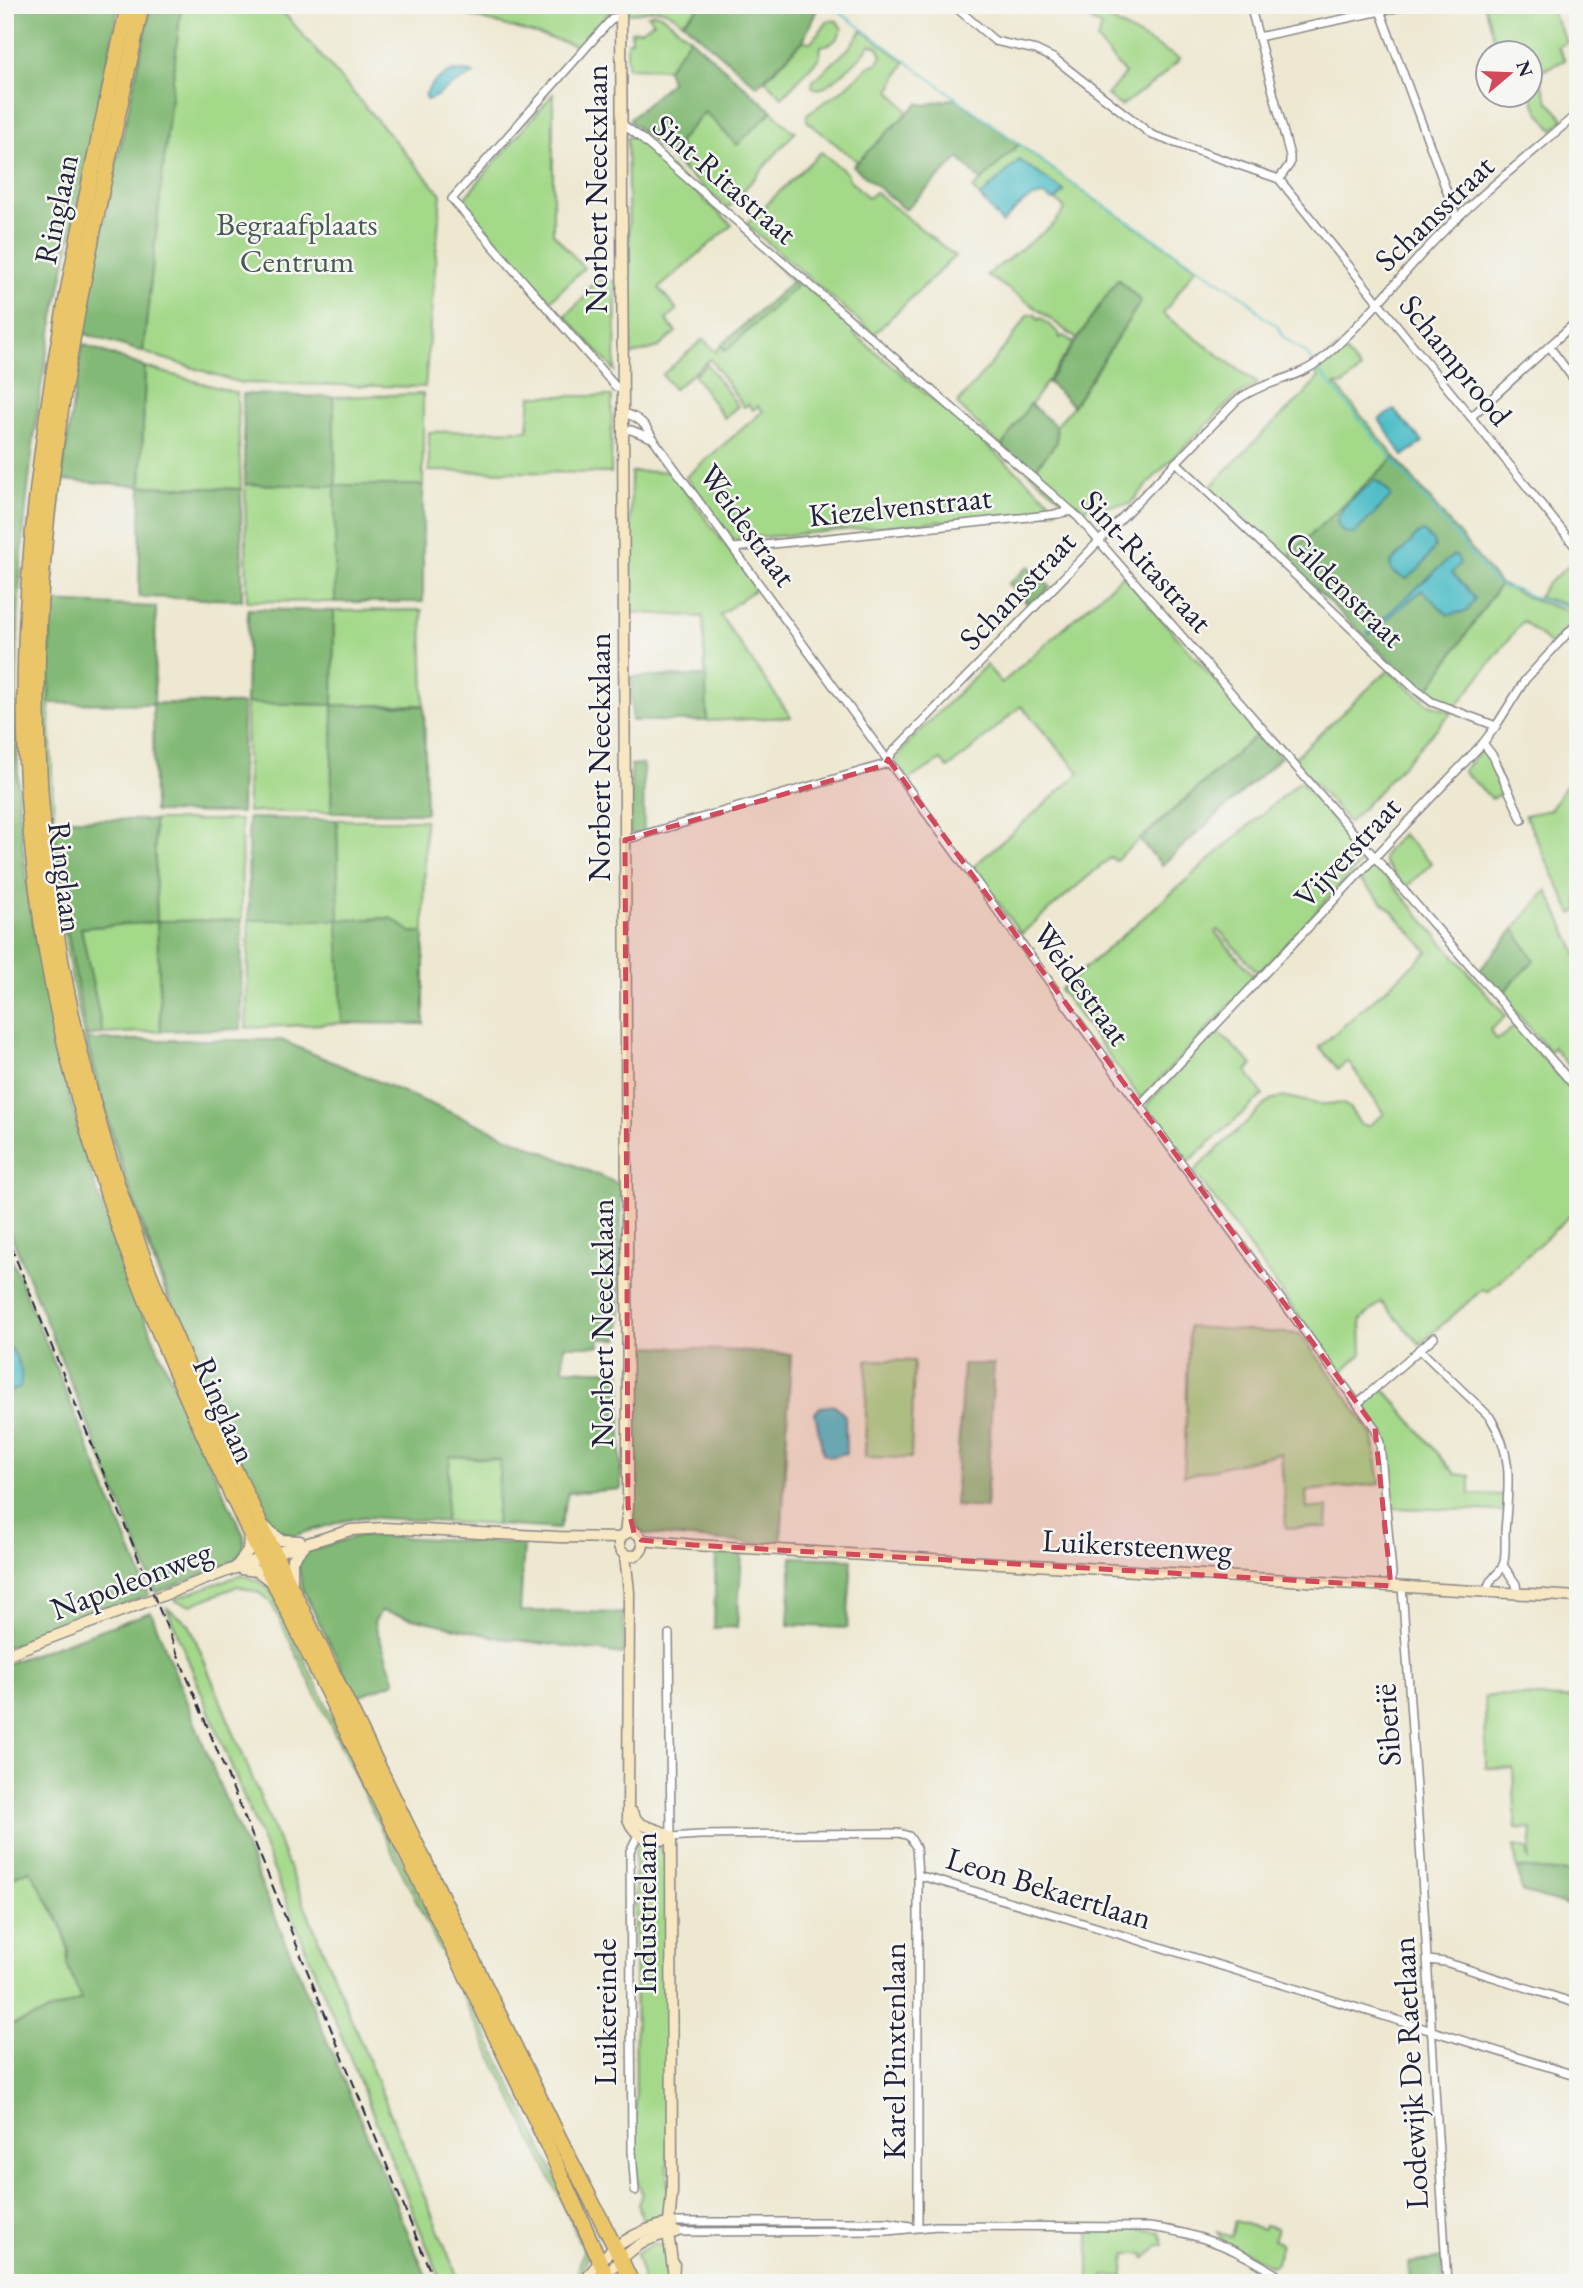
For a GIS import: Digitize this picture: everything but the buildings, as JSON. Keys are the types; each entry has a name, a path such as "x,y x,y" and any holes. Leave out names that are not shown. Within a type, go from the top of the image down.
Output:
{"highway":[{"name":"Ringlaan","path":"128,5 64,312 38,477 27,584 25,643 25,738 30,822 51,975 76,1091 103,1182 162,1338 269,1556"},
{"name":"Ringlaan","path":"142,5 76,319 49,496 37,674 44,828 55,923 70,1006 92,1098 148,1267 255,1526"},
{"path":"269,1556 277,1588 550,2150 603,2275"},
{"path":"269,1556 293,1590 567,2155 632,2283"}],"main road":[{"name":"Norbert Neeckxlaan","path":"621,11 629,1610"},
{"path":"234,1569 248,1551 255,1526 281,1540 310,1541"},
{"name":"Luikersteenweg","path":"269,1556 351,1530 384,1528 1578,1597"},
{"path":"293,1590 292,1560 310,1541"},
{"name":"Napoleonweg","path":"5,1655 269,1556"},
{"path":"234,1569 257,1571 277,1588"},
{"name":"Luikereinde","path":"629,1610 628,1819 638,1835"},
{"path":"630,1806 636,1821 642,1826 663,1830 671,1836"},
{"path":"638,1835 658,1841 671,1836"},
{"name":"Industrielaan","path":"671,1836 673,2283"},
{"path":"584,2283 603,2275 619,2253 646,2235 672,2228"}],"street":[{"path":"953,5 995,41 1036,50 1055,59 1152,135 1279,179 1290,164 1290,156 1250,5"},
{"path":"1258,37 1379,9 1410,5"},
{"path":"1379,9 1457,219"},
{"path":"621,11 452,199 616,387 623,390"},
{"name":"Schansstraat","path":"625,841 886,764 901,743 1244,395 1314,365 1379,303 1457,219 1578,113"},
{"name":"Sint-Ritastraat","path":"622,124 1070,511 1578,1090"},
{"name":"Schamprood","path":"1279,179 1578,550"},
{"path":"1471,417 1578,320"},
{"path":"1549,346 1578,385"},
{"path":"1578,393 1578,400"},
{"name":"Weidestraat","path":"623,413 638,417 643,422 1376,1428 1380,1443 1392,1573 1396,1586"},
{"path":"623,430 631,430 654,440"},
{"name":"Gildenstraat","path":"1176,462 1415,689 1432,702 1496,726"},
{"name":"Kiezelvenstraat","path":"734,548 1070,511"},
{"name":"Vijverstraat","path":"1140,1105 1483,743 1525,680 1578,622"},
{"path":"1483,743 1493,756 1522,820"},
{"path":"1358,1403 1434,1337"},
{"path":"1419,1349 1477,1403 1499,1431 1509,1468 1503,1565 1490,1581 1487,1592"},
{"path":"1503,1565 1516,1584 1517,1593"},
{"name":"Siberië","path":"1396,1586 1421,1860"},
{"name":"Industrielaan","path":"669,1634 671,1836"},
{"name":"Leon Bekaertlaan","path":"671,1836 899,1833 909,1836 916,1847 918,1875 1578,2076"},
{"name":"Luikereinde","path":"635,2191 632,2151 630,1851 638,1835"},
{"name":"Lodewijk De Raetlaan","path":"1421,1860 1447,2283"},
{"name":"Karel Pinxtenlaan","path":"918,1875 918,2227"},
{"path":"1428,1960 1445,1962 1578,2004"},
{"path":"672,2228 797,2222 887,2222 918,2227"},
{"path":"797,2222 797,2231"},
{"path":"672,2228 888,2231 918,2227 1116,2225 1174,2230 1233,2249 1288,2283"}],"highlighted area":[{"path":"888,759 1375,1428 1391,1586 641,1540 634,1533 628,1507 625,840 885,765"}],"green space":[{"path":"5,5 119,5 40,394 24,527 18,616 17,749 20,821 35,933 75,1117 108,1225 128,1277 196,1434 244,1536 243,1550 235,1561 156,1593 5,1220"},
{"path":"151,5 181,5 143,352 82,333"},
{"name":"Begraafplaats Centrum","path":"181,5 277,5 441,194 425,387 241,383 143,352"},
{"path":"432,5 615,5 615,6 578,46"},
{"path":"627,5 702,5 683,22 660,9 627,13"},
{"path":"702,5 819,5 803,41 757,86 683,22"},
{"path":"1068,5 1108,5 1105,17 1180,59 1160,78 1121,106 1107,95 1125,74 1097,40 1101,27"},
{"path":"1484,5 1548,5 1567,42 1558,47 1565,60 1544,70 1544,38 1494,38"},
{"path":"655,13 663,16 690,38 667,69 627,68 627,42 631,40 631,31 641,30 654,22 648,15"},
{"path":"829,20 837,21 842,29 839,36 831,43 821,46 819,58 782,97 765,80 803,41 811,42"},
{"path":"862,30 905,62 890,90 908,112 858,162 807,121 807,114 844,89 868,67 878,63 882,55 878,47 870,45 833,81 819,89 812,87 813,81 849,48"},
{"path":"690,38 772,111 737,145 705,112 679,141 683,170 629,120 671,82 667,69"},
{"path":"1544,90 1548,101 1564,119 1553,130 1537,108 1544,108"},
{"path":"553,94 553,233 584,268 550,301 462,201"},
{"path":"955,98 1019,144 981,181 959,158 905,210 853,166 918,103 925,105"},
{"path":"772,111 791,130 796,131 728,208 683,170 679,141 705,112 737,144"},
{"path":"634,135 732,225 659,288 677,310 666,320 676,332 659,347 631,355 627,138"},
{"path":"1019,144 1081,190 1196,267 1163,314 1258,384 1234,398 1130,504 1074,509 1031,474 1057,442 1056,426 1073,406 1141,301 1117,280 1077,339 987,275 1054,224 1065,209 1056,200 1064,192 1020,160 980,197 973,189"},
{"path":"821,152 847,173 849,179 868,198 875,192 955,256 874,334 746,224"},
{"path":"773,258 857,330 854,334 1055,505 1056,511 733,540 686,477 763,411 758,406 753,410 748,404 744,407 710,359 674,389 662,375 703,339 716,352 721,345 726,351 796,286 771,260"},
{"path":"1118,279 1141,301 1073,406 1048,382"},
{"path":"597,281 616,281 615,371 565,316 589,293 586,290"},
{"path":"793,281 797,286 726,351 721,345"},
{"path":"1035,314 1038,320 1041,318 1059,333 1060,338 1064,336 1074,343 1001,447 957,404 1010,341 1028,315"},
{"path":"82,344 145,367 141,486 61,480"},
{"path":"1340,346 1361,370 1343,385 1335,384 1395,457 1286,560 1209,488 1303,396 1319,377 1313,369"},
{"path":"707,364 738,406 724,418 694,375"},
{"path":"145,367 237,393 241,489 141,486"},
{"path":"243,394 333,397 336,485 423,485 423,602 335,602 335,486 245,484"},
{"path":"423,394 423,485 335,486 335,602 247,601 245,484 335,485 333,397"},
{"path":"531,396 612,396 611,473 429,471 429,432 528,430"},
{"path":"1030,404 1056,426 1057,442 1031,474 1001,447"},
{"path":"61,454 63,462 51,602 49,703 54,819 67,929 87,1040 110,1128 137,1213 183,1333 258,1497 293,1536 282,1535 267,1523 168,1300 112,1144 75,995 52,844 44,691 47,595"},
{"path":"1395,457 1500,584 1425,695 1286,560"},
{"path":"671,471 757,588 720,615 791,717 707,721 703,617 629,612 631,472"},
{"path":"141,486 241,489 242,600 139,597"},
{"path":"1578,558 1578,607 1538,597 1545,586"},
{"path":"1029,566 1050,587 1031,607 1008,584"},
{"path":"1123,575 1260,732 1115,861 1111,857 1021,934 973,867 1080,773 1021,706 948,768 941,760 908,780 897,765 896,759 909,742 986,665 1002,683"},
{"path":"1500,584 1578,616 1551,645 1523,621 1455,708 1425,695"},
{"path":"51,602 156,607 154,703 243,704 241,813 154,812 153,704 49,703"},
{"path":"248,609 334,611 333,705 246,703"},
{"path":"422,610 424,705 333,705 334,611"},
{"path":"1388,670 1427,703 1452,712 1349,823 1293,759"},
{"path":"706,676 707,721 632,721 631,677"},
{"path":"246,703 333,705 331,812 248,812"},
{"path":"333,705 424,706 426,813 331,812"},
{"path":"1260,732 1281,757 1162,865 1140,841"},
{"path":"1486,750 1504,791 1492,799 1463,771 1480,751"},
{"path":"643,764 644,832 635,835 630,833 631,765"},
{"path":"1578,767 1578,911 1572,914 1525,815 1550,810"},
{"path":"1300,781 1364,859 1259,974 1219,930 1215,932 1256,978 1141,1099 1060,990"},
{"path":"248,818 337,820 339,920 391,918 411,932 424,932 424,1024 342,1023 338,920 249,920"},
{"path":"54,819 154,820 157,921 242,920 241,1029 161,1031 157,922 81,928 103,1034 86,1036 67,929"},
{"path":"154,820 241,820 242,920 157,922 161,1031 103,1034 81,928 157,921"},
{"path":"337,820 425,820 424,932 411,932 391,918 339,920 342,1023 246,1028 249,920 338,920"},
{"path":"1402,834 1432,863 1405,888 1384,862 1387,850"},
{"path":"1376,865 1506,1016 1490,1030 1497,1040 1515,1026 1578,1097 1578,1208 1488,1292 1483,1289 1420,1344 1381,1302 1361,1320 1362,1354 1340,1373 1194,1171 1270,1100 1276,1098 1344,1105 1351,1110 1360,1124 1368,1126 1384,1114 1348,1061 1338,1069 1319,1047 1428,952 1391,910 1359,880"},
{"path":"1547,890 1578,956 1578,1046 1571,1069 1553,1047 1550,1052 1501,995 1534,960 1514,929"},
{"path":"1514,929 1534,960 1501,995 1479,971"},
{"path":"1216,1030 1253,1065 1247,1071 1263,1095 1188,1162 1147,1107"},
{"path":"87,1040 281,1040 621,1185 620,1339 599,1339 599,1346 564,1346 563,1369 621,1371 621,1489 568,1493 559,1529 496,1525 500,1460 450,1456 445,1522 363,1517 293,1536 278,1529 269,1519 241,1461 164,1285 122,1164"},
{"path":"5,1243 149,1595 5,1648 5,1392 14,1390 19,1365 15,1354 5,1343"},
{"path":"1189,1327 1300,1334 1373,1436 1380,1484 1306,1491 1307,1509 1328,1507 1327,1527 1286,1528 1281,1453 1184,1476"},
{"path":"648,1346 791,1354 781,1546 645,1534 638,1529 633,1515 633,1365"},
{"path":"867,1360 914,1361 911,1458 865,1457"},
{"path":"963,1364 994,1364 986,1508 955,1506"},
{"path":"1382,1386 1455,1474 1470,1476 1470,1494 1504,1495 1504,1511 1392,1508 1385,1438 1364,1404"},
{"path":"450,1456 500,1459 496,1525 445,1522"},
{"path":"361,1535 524,1544 520,1611 624,1613 624,1654 500,1638 381,1611 374,1622 395,1682 356,1697 302,1588 298,1565 310,1550"},
{"path":"716,1553 742,1554 737,1627 714,1628"},
{"path":"792,1557 852,1559 847,1628 788,1625"},
{"path":"241,1575 260,1582 274,1597 557,2180 588,2253 579,2283 575,2283 583,2251 569,2216 271,1602 259,1593 238,1586 191,1605 176,1601 175,1598"},
{"path":"167,1608 189,1624 460,2283 442,2283"},
{"path":"151,1612 220,1786 429,2283 5,2283 5,2023 7,2027 81,2000 67,1964 68,1948 62,1926 30,1870 5,1880 5,1664"},
{"path":"1498,1695 1578,1699 1578,1873 1517,1868 1514,1846 1527,1849 1529,1861 1532,1829 1516,1828 1513,1769 1486,1768 1485,1697"},
{"path":"644,1840 662,1851 668,1880 668,2198 664,2213 646,2222 643,2221 638,2204 642,2193 637,2179 636,2159 635,1848 637,1843"},
{"path":"1517,1868 1578,1873 1578,1909 1522,1892"},
{"path":"30,1869 62,1926 68,1948 68,1965 81,2000 7,2027 5,1880"},
{"path":"1235,2221 1263,2229 1265,2225 1277,2228 1273,2240 1281,2243 1276,2263 1272,2266 1223,2242 1217,2232 1231,2237"},
{"path":"1089,2228 1133,2228 1160,2232 1164,2245 1159,2245 1146,2258 1144,2254 1126,2254 1124,2276 1104,2276 1104,2283 1089,2283"},
{"path":"655,2243 663,2245 667,2252 666,2283 644,2283 636,2254"},
{"path":"1442,2258 1443,2283 1410,2283 1408,2263"}],"water":[{"path":"454,71 469,71 474,74 426,100 425,95 433,83"},
{"path":"1019,160 1064,191 1056,200 1044,195 1032,198 1002,223 980,197"},
{"path":"1394,410 1423,442 1403,456 1379,419"},
{"path":"1376,480 1391,497 1354,534 1344,532 1337,521 1343,508"},
{"path":"1423,532 1433,541 1435,547 1419,569 1406,579 1392,571 1390,564"},
{"path":"1453,555 1457,556 1460,563 1452,573 1475,598 1467,611 1448,615 1422,590 1369,634 1368,632"},
{"path":"5,1343 17,1358 21,1376 20,1388 5,1392"},
{"path":"835,1405 845,1416 846,1453 830,1457 823,1453 815,1413 820,1407"}],"waterway":[{"path":"830,5 1081,190 1248,300 1264,317 1278,326 1283,337 1305,352 1314,363"},
{"path":"1317,368 1494,582 1504,588 1517,589 1534,598 1578,610"}],"railway":[{"path":"5,1232 435,2283"}]}
